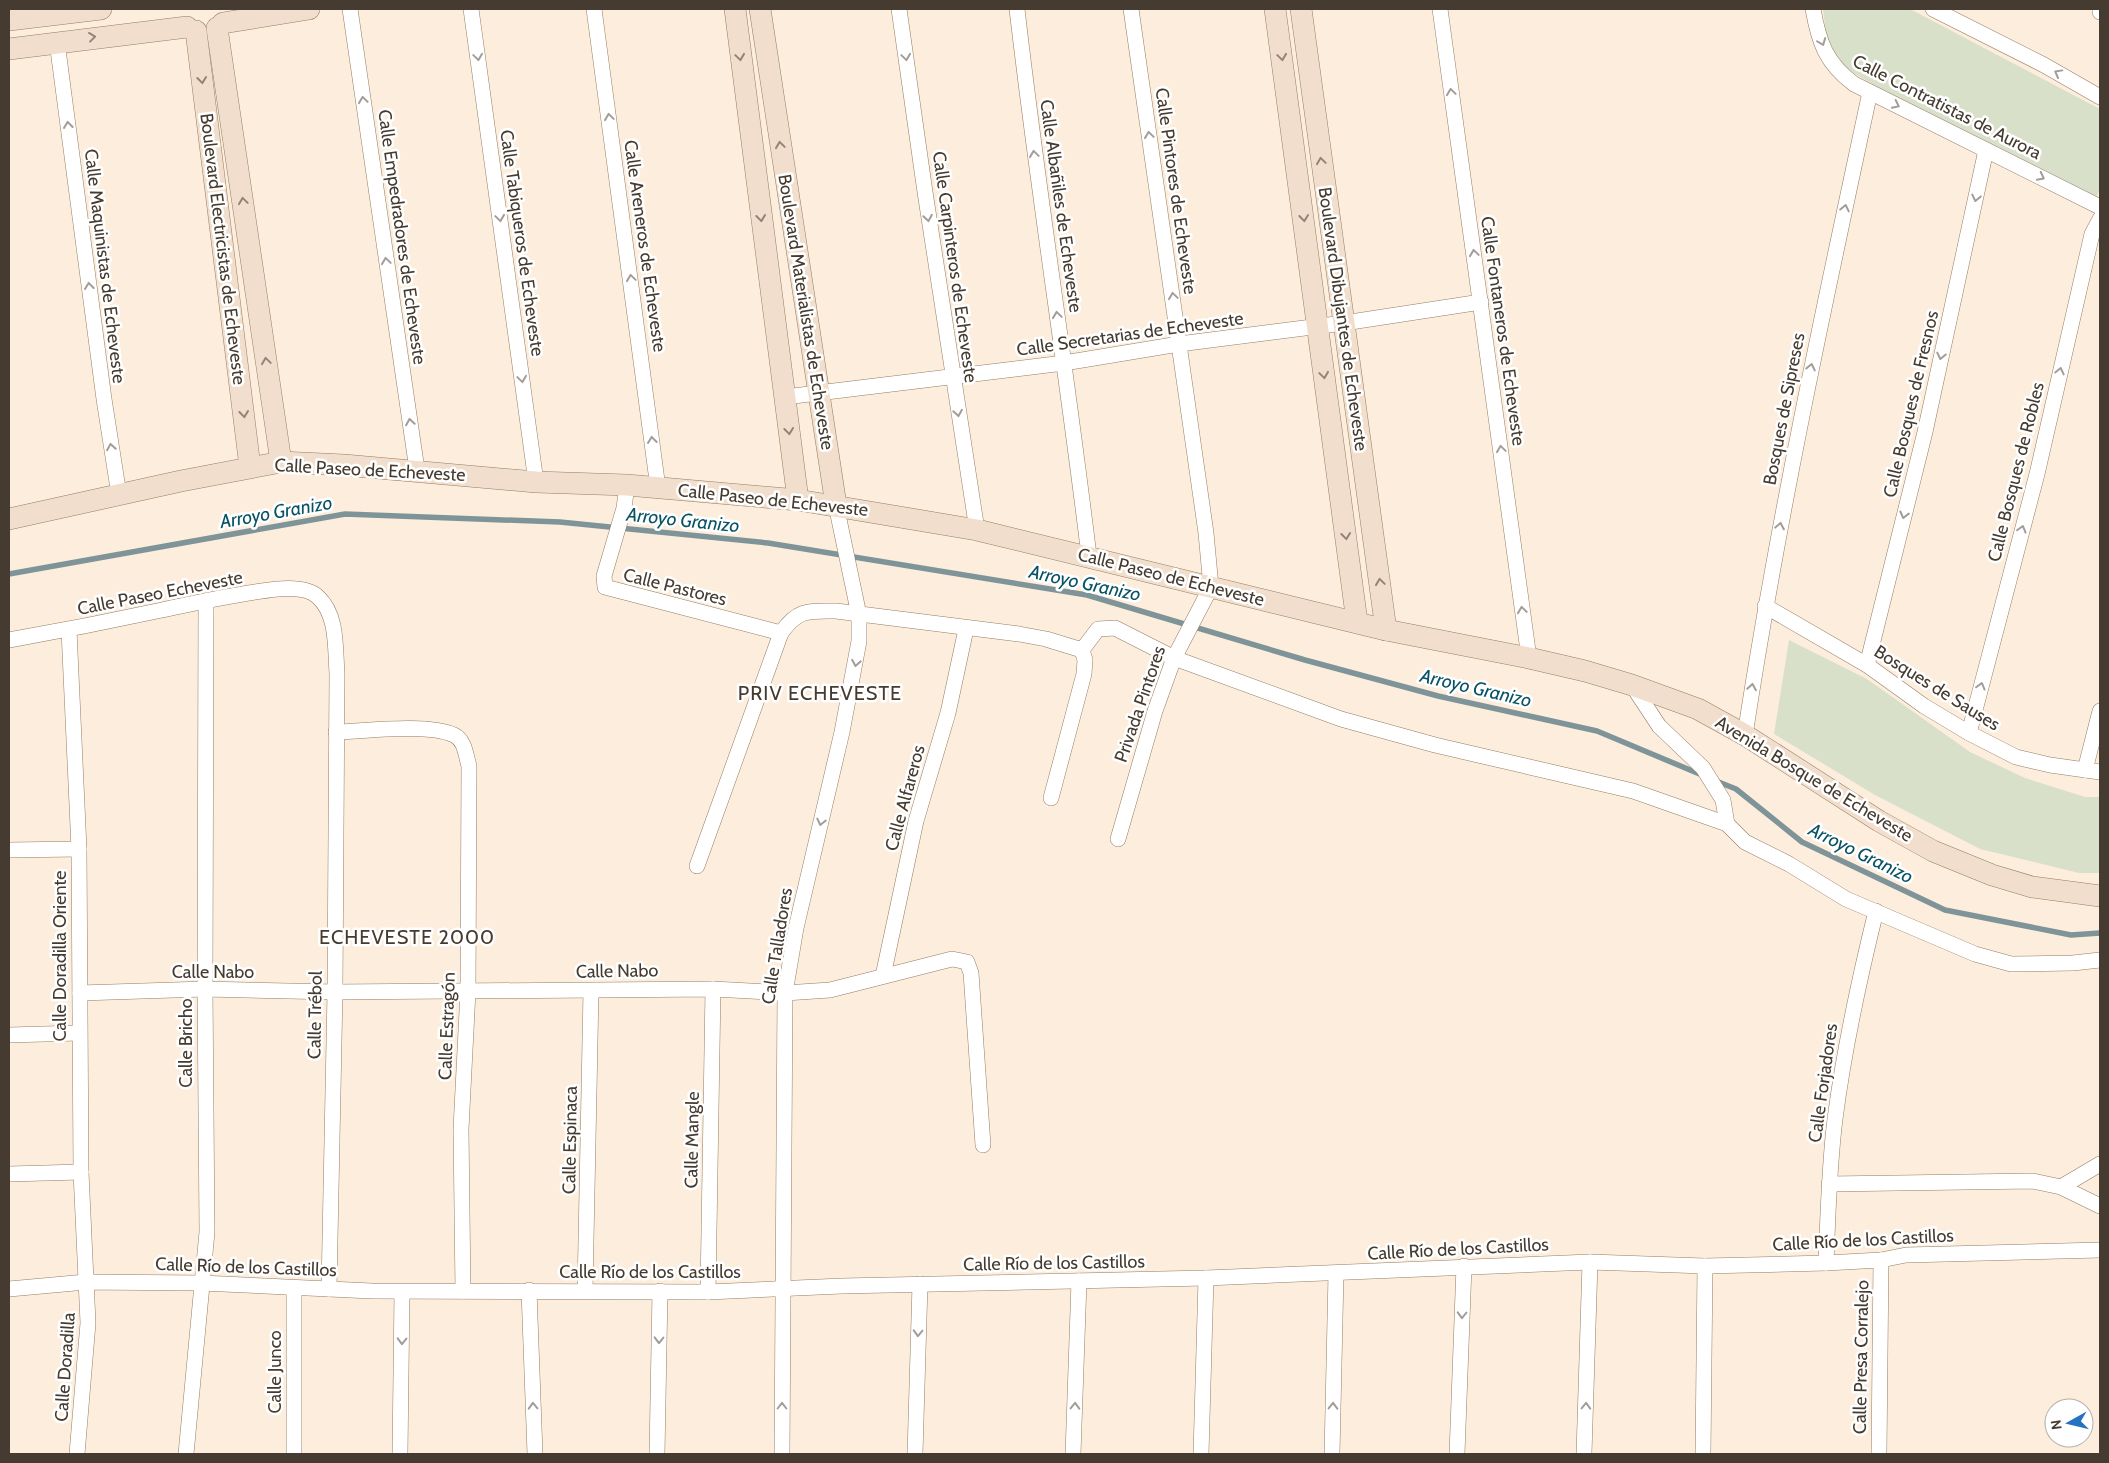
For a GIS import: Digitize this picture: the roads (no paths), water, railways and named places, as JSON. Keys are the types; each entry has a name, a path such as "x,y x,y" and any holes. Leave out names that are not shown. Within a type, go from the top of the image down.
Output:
{"street":[{"path":"9,20 53,11 101,9"},
{"path":"176,9 178,15 191,29"},
{"path":"9,48 191,29 203,32 223,20 309,9"},
{"name":"Calle Empedradores de Echeveste","path":"350,9 417,470"},
{"name":"Calle Tabiqueros de Echeveste","path":"471,9 536,482"},
{"name":"Calle Areneros de Echeveste","path":"594,9 658,488"},
{"name":"Boulevard Materialistas de Echeveste","path":"735,9 798,500"},
{"name":"Boulevard Materialistas de Echeveste","path":"760,9 817,394 836,505 858,608"},
{"name":"Calle Carpinteros de Echeveste","path":"900,9 952,378 977,530"},
{"name":"Calle Albañiles de Echeveste","path":"1016,9 1088,556"},
{"name":"Calle Pintores de Echeveste","path":"1131,9 1180,344 1206,533 1211,587"},
{"name":"Boulevard Dibujantes de Echeveste","path":"1275,9 1293,132 1357,622"},
{"name":"Boulevard Dibujantes de Echeveste","path":"1301,9 1386,630"},
{"name":"Calle Fontaneros de Echeveste","path":"1440,9 1529,658"},
{"name":"Calle Contratistas de Aurora","path":"1813,9 1820,38 1831,63 1838,72 1854,84 2100,207"},
{"path":"1933,9 2044,65 2100,97"},
{"name":"Boulevard Electricistas de Echeveste","path":"223,20 280,462"},
{"name":"Boulevard Electricistas de Echeveste","path":"191,29 250,466"},
{"name":"Calle Maquinistas de Echeveste","path":"57,42 104,399 119,495"},
{"name":"Bosques de Sipreses","path":"1745,735 1765,606 1807,386 1870,92"},
{"name":"Calle Bosques de Fresnos","path":"1867,666 1925,432 1986,150"},
{"name":"Calle Bosques de Robles","path":"1968,733 2037,474 2092,234 2100,219"},
{"name":"Calle Secretarias de Echeveste","path":"785,397 1064,363 1180,344 1344,323 1481,302"},
{"name":"Calle Paseo de Echeveste","path":"9,519 250,466 280,462 417,470 536,482 627,485 798,500 977,530 1386,630 1529,658"},
{"name":"Calle Pastores","path":"627,485 603,582 607,589 781,633"},
{"name":"Privada Pintores","path":"1118,838 1155,711 1174,658 1211,587"},
{"name":"Calle Paseo Echeveste","path":"9,640 69,630 206,601 279,589 304,590 318,596"},
{"name":"Calle Trébol","path":"318,596 328,611 334,632 337,673 335,992 329,1289"},
{"name":"Calle Bricho","path":"186,1454 207,1232 205,989 206,601"},
{"name":"Bosques de Sauses","path":"1765,606 1867,666 1924,706 1968,733 2016,756 2050,765 2093,771"},
{"path":"697,866 781,633 797,615 858,608 966,629 1046,639 1082,650"},
{"name":"Calle Talladores","path":"782,1454 785,993 796,928 855,669 859,641 858,608"},
{"path":"1082,650 1098,629 1115,628 1174,658 1341,719 1435,745 1633,791 1727,824 1745,842 1789,864 1846,899 1975,954 2011,964 2073,963 2100,960"},
{"name":"Calle Alfareros","path":"883,976 916,821 948,713 966,629"},
{"name":"Calle Doradilla Oriente","path":"69,630 79,849 81,1172 86,1282"},
{"path":"1051,798 1084,674 1085,660 1082,650"},
{"name":"Avenida Bosque de Echeveste","path":"1529,658 1632,685 1698,709 1745,735 1879,821 1933,851 1992,875 2032,887 2100,896"},
{"path":"1632,685 1658,726 1703,768 1723,800 1727,824"},
{"path":"2093,771 2100,711"},
{"name":"Calle Estragón","path":"336,732 400,729 432,730 455,735 464,746 469,766 468,992 462,1130 463,1291"},
{"path":"9,850 79,849"},
{"name":"Calle Forjadores","path":"1826,1263 1829,1184 1835,1120 1856,992 1876,911"},
{"name":"Calle Nabo","path":"80,993 205,989 335,992 713,989 785,993 830,990 952,959 967,962 972,973 983,1145"},
{"name":"Calle Mangle","path":"708,1292 713,989"},
{"name":"Calle Espinaca","path":"585,1291 591,991"},
{"path":"9,1035 79,1033"},
{"path":"2061,1187 2100,1164"},
{"path":"9,1174 81,1172"},
{"path":"1829,1184 2033,1181 2061,1187 2100,1206"},
{"name":"Calle Río de los Castillos","path":"9,1289 86,1282 201,1283 294,1289 402,1292 529,1290 708,1292 920,1284 1336,1274 1464,1266 1590,1262 1705,1266 1826,1263 1881,1260 1906,1255 2100,1250"},
{"name":"Calle Presa Corralejo","path":"1879,1454 1881,1260"},
{"path":"1584,1454 1590,1262"},
{"path":"1456,1454 1464,1266"},
{"path":"1703,1454 1705,1266"},
{"path":"1332,1454 1336,1274"},
{"path":"1201,1454 1206,1278"},
{"path":"1073,1454 1079,1281"},
{"name":"Calle Doradilla","path":"77,1454 88,1323 86,1282"},
{"path":"915,1454 920,1284"},
{"name":"Calle Junco","path":"294,1289 294,1454"},
{"path":"529,1290 535,1454"},
{"path":"657,1454 660,1291"},
{"path":"400,1454 402,1292"}],"waterway":[{"name":"Arroyo Granizo","path":"9,574 345,514 560,522 768,543 1087,595 1305,660 1438,696 1597,731 1702,775"},
{"name":"Arroyo Granizo","path":"1716,781 1736,789 1802,842 1945,910 2071,935 2100,933"}],"district":[{"name":"PRIV ECHEVESTE","path":"820,693"},
{"name":"ECHEVESTE 2000","path":"407,937"}]}
